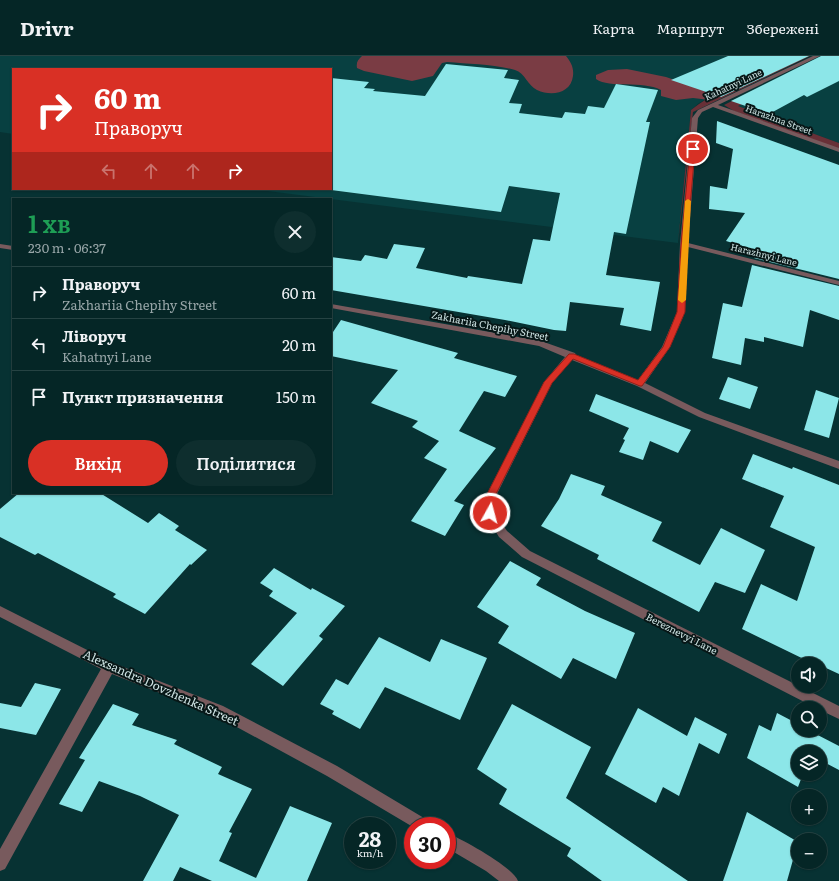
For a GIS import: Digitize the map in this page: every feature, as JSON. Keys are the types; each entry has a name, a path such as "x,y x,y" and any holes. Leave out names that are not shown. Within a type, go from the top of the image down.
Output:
{"street":[{"name":"Kahatnyi Lane","path":"640,384 666,347 681,312 684,244 695,118 700,111 817,56"},
{"name":"Harazhna Street","path":"714,105 839,150"},
{"name":"Harazhnyi Lane","path":"684,244 839,283"},
{"path":"0,246 12,248"},
{"name":"Zakhariia Chepihy Street","path":"332,306 541,344 572,355 640,384 702,415 839,465"},
{"name":"Bereznevyi Lane","path":"572,355 548,382 491,496 490,513 503,534 526,554 839,713"},
{"name":"Alexsandra Dovzhenka Street","path":"0,611 109,667 218,710 332,771 409,817"},
{"path":"0,864 109,667"},
{"path":"456,845 492,866 511,881"}],"shaded area":[{"path":"0,56 800,56 730,87 699,103 691,110 678,243 260,190 332,190 332,68 12,68 12,134 0,132"},
{"path":"362,56 566,56 572,65 573,76 569,86 565,90 549,93 537,90 531,86 521,74 515,70 490,65 447,62 442,63 433,76 412,81 364,71 357,68 358,61"},
{"path":"800,56 810,56 693,112 678,243 691,110 715,94 743,80"},
{"path":"839,59 839,143 737,106"},
{"path":"839,59 738,106 839,143 839,149 734,111 724,105 762,86"},
{"path":"627,69 666,77 698,88 716,97 710,100 693,98 676,100 661,96 661,90 653,87 645,85 609,84 596,79 596,75 608,70"}],"building":[{"path":"728,56 809,56 721,97 671,80"},
{"path":"821,56 839,56 839,81 807,97 804,95 769,114 731,101"},
{"path":"446,64 508,70 504,78 519,80 509,103 522,104 519,113 562,118 565,112 585,114 588,106 604,108 616,84 658,90 646,122 650,122 626,234 614,232 606,275 660,282 651,331 620,325 624,308 570,302 566,331 332,290 332,257 361,261 365,255 387,259 394,244 425,248 416,268 467,278 468,276 522,284 533,239 550,241 560,193 509,186 501,212 331,190 332,78 369,82 364,88 375,89 373,91 425,96"},
{"path":"717,121 839,165 839,279 754,258 756,250 726,241 745,213 709,209 710,186 727,189 733,149 716,143"},
{"path":"752,265 839,286 839,320 810,310 803,347 764,337 764,342 745,338 741,365 712,358 723,303 742,307"},
{"path":"341,320 458,353 454,358 517,376 505,397 484,391 459,431 496,448 454,501 464,505 445,536 411,521 447,469 424,458 439,441 412,427 418,421 371,403 398,370 332,356 332,334"},
{"path":"728,377 758,387 750,409 719,399"},
{"path":"816,390 839,398 829,438 804,430"},
{"path":"596,394 691,430 678,453 650,441 643,460 619,452 625,440 623,439 629,428 589,411"},
{"path":"753,454 792,469 793,467 839,485 839,674 827,668 827,657 800,657 742,629 761,584 797,601 815,547 770,527 784,496 742,479"},
{"path":"571,474 605,486 601,495 662,522 652,541 700,565 721,528 765,550 745,593 715,582 699,612 597,559 599,555 541,526 559,499"},
{"path":"18,494 102,494 148,523 159,513 179,526 175,530 207,550 191,565 190,564 145,614 113,597 116,594 38,553 35,555 0,537 0,509"},
{"path":"510,561 541,578 536,585 585,611 635,633 616,679 573,658 561,679 498,643 509,626 477,607"},
{"path":"274,568 311,590 312,588 345,606 319,636 323,639 283,686 251,664 297,613 269,596 273,591 260,583"},
{"path":"379,637 430,662 441,639 487,658 460,720 385,687 360,729 332,714 334,711 320,704 336,679 348,685"},
{"path":"35,683 61,689 36,735 0,728 0,703 21,707"},
{"path":"113,704 139,714 132,725 177,740 174,744 222,767 218,774 252,789 229,832 232,833 219,861 256,878 290,806 332,823 307,881 212,881 180,867 173,881 143,881 179,815 140,796 99,781 82,812 59,804 85,760 79,758"},
{"path":"512,704 591,747 566,798 688,881 602,881 567,856 571,848 499,804 507,789 477,769"},
{"path":"638,708 687,736 695,717 727,734 719,754 699,743 679,796 663,787 656,803 605,774"},
{"path":"777,713 791,720 791,737 822,737 839,746 839,770 827,764 827,745 791,745 791,781 800,781 798,787 747,758 759,725 771,731"},
{"path":"747,812 791,838 791,867 787,881 723,881"}],"slow traffic":[{"path":"682,300 684,244 688,201"}],"route":[{"path":"490,513 491,496 548,382 572,355 640,384 666,347 681,312 684,244 693,149"}]}
